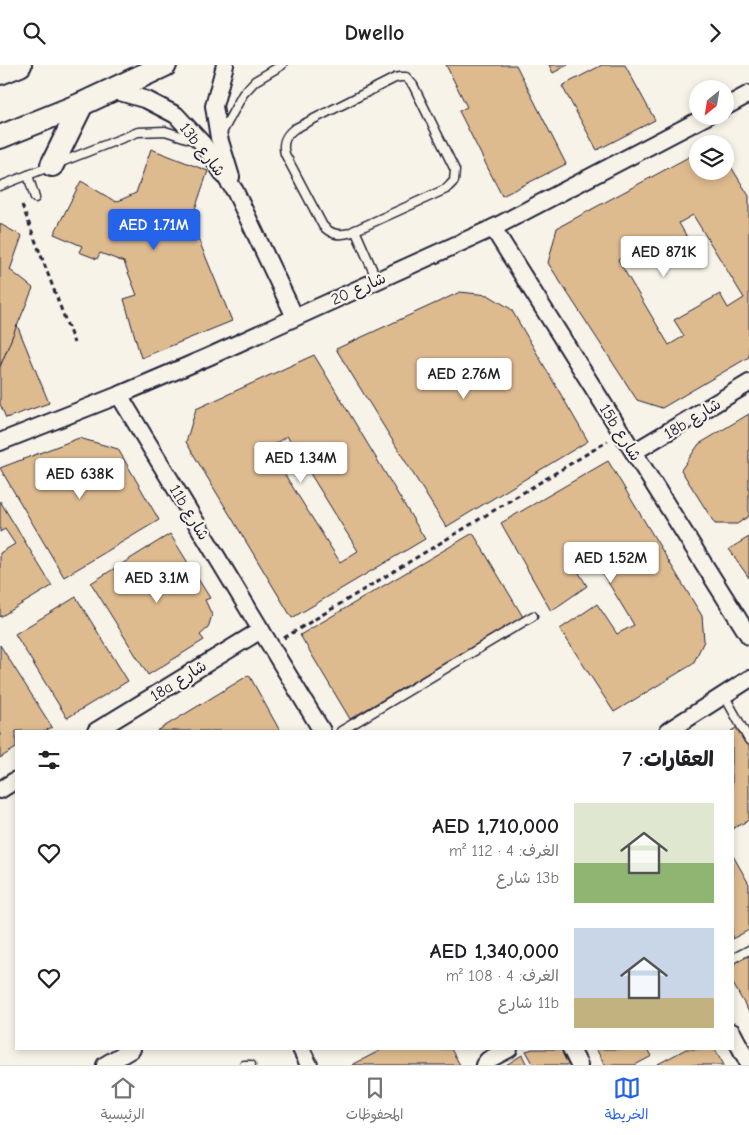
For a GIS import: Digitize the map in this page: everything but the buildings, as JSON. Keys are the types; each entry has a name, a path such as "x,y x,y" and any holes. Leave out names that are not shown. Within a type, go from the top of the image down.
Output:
{"main road":[{"path":"0,73 20,65"},
{"path":"0,137 82,104 165,65"},
{"path":"52,165 82,104"}],"street":[{"name":"13b شارع","path":"226,65 214,106 219,138 235,191"},
{"name":"13b شارع","path":"113,89 147,100 176,115 203,143 235,191 295,317"},
{"path":"734,102 749,94"},
{"name":"شارع 20","path":"0,442 119,395 493,228 690,125"},
{"name":"15b شارع","path":"493,228 749,636"},
{"name":"18b شارع","path":"634,452 749,383"},
{"name":"11b شارع","path":"119,395 321,730"},
{"name":"18a شارع","path":"98,730 261,629"},
{"path":"670,730 749,679"},
{"path":"0,790 15,781"},
{"path":"734,1036 749,1064"},
{"path":"105,1065 130,1050"},
{"path":"302,1050 309,1065"},
{"path":"484,1065 488,1060 507,1050"},
{"path":"572,1050 579,1065"}],"lane":[{"path":"219,138 243,94 255,81 282,65"},
{"path":"395,77 406,77 413,85 454,170 454,181 446,189 355,230 338,235 323,226 284,154 284,143 289,133 294,129 395,77"},
{"path":"0,186 138,131 164,131 203,143"},
{"path":"28,175 35,198"},
{"path":"355,230 377,280"},
{"path":"343,730 533,616"},
{"path":"724,695 749,740"},
{"path":"734,958 749,950"},
{"path":"244,1065 251,1065"}],"path":[{"path":"13,181 74,343"},
{"path":"271,646 622,433"}]}
